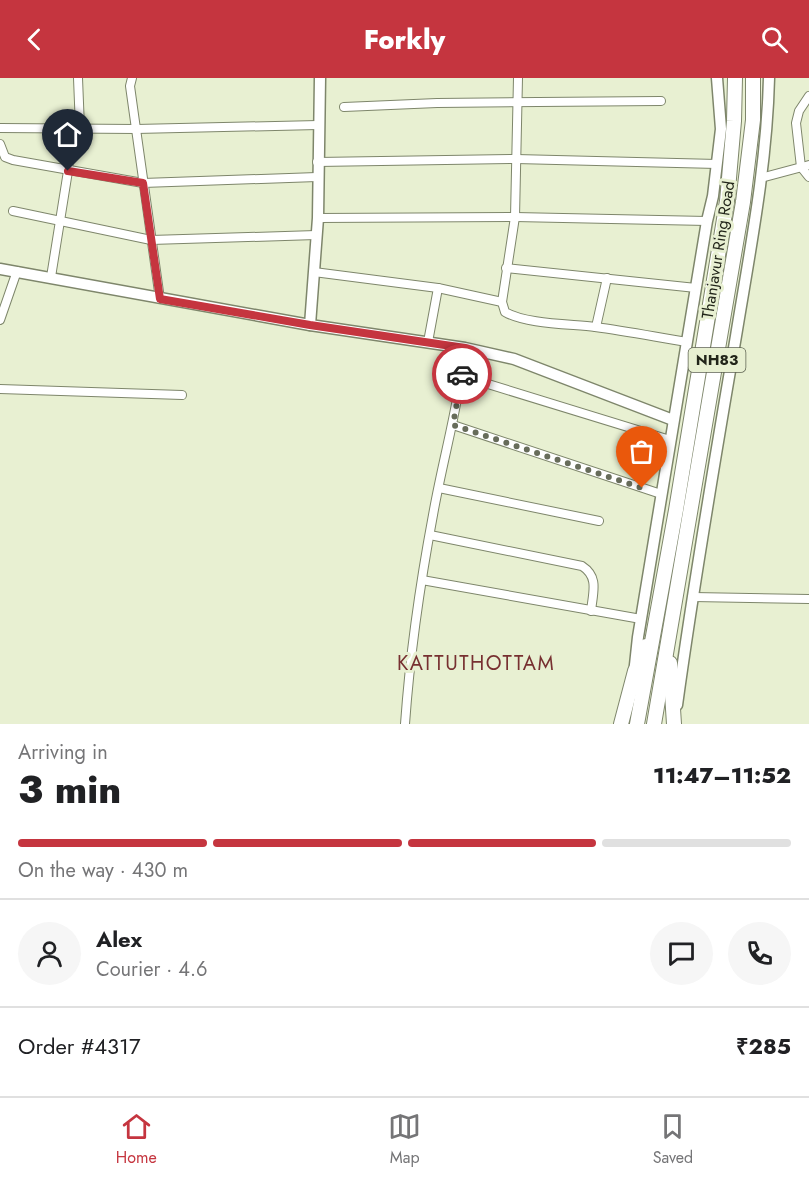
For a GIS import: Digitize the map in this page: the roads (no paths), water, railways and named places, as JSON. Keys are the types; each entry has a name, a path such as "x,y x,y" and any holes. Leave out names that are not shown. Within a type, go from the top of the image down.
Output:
{"highway":[{"name":"Thanjavur Ring Road","path":"654,630 676,510 726,201 735,121 735,78"},
{"name":"Thanjavur Ring Road","path":"668,640 712,392 746,180 753,120 753,78"},
{"path":"621,724 635,670 654,630"},
{"name":"NH83","path":"638,724 654,630"},
{"path":"668,640 675,722"},
{"name":"NH83","path":"654,724 668,640"}],"street":[{"path":"78,78 80,128"},
{"path":"131,78 130,86 160,299"},
{"path":"310,325 318,218 320,78"},
{"path":"518,78 515,217 502,302 505,312 512,317 596,327 687,342"},
{"path":"635,670 673,420 713,196 721,129 717,78"},
{"path":"675,722 693,597 759,203 769,78"},
{"path":"809,96 799,111 796,123 809,177"},
{"path":"344,107 661,101"},
{"path":"0,128 136,129 318,125"},
{"path":"51,277 68,171 71,129"},
{"path":"0,144 5,157 68,171 143,183 317,177"},
{"path":"317,162 516,159 717,164"},
{"path":"761,178 805,166"},
{"path":"13,211 151,240 316,235"},
{"path":"318,218 515,217 707,221"},
{"path":"506,268 696,288"},
{"path":"0,269 310,325 465,348 514,359 673,420"},
{"path":"0,320 16,271"},
{"path":"314,272 438,288 502,302"},
{"path":"596,327 607,278"},
{"path":"428,342 438,288"},
{"path":"405,724 422,580 453,425 465,348"},
{"path":"462,376 670,440"},
{"path":"0,389 182,395"},
{"path":"453,425 661,494"},
{"path":"439,488 598,521"},
{"path":"430,535 582,566 590,571 594,578 591,611"},
{"path":"422,580 641,619"},
{"path":"693,597 809,599"}],"district":[{"name":"KATTUTHOTTAM","path":"476,663"}]}
